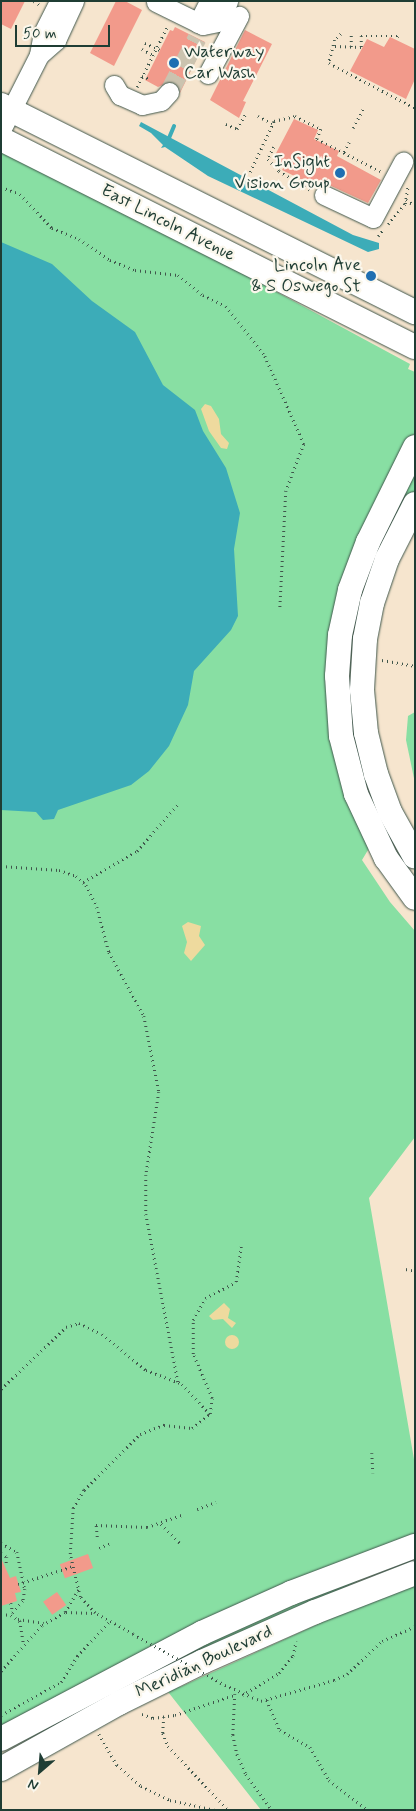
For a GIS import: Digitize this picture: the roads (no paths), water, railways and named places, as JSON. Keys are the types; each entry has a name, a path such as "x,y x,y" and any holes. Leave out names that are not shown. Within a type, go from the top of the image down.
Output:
{"main road":[{"name":"East Lincoln Avenue","path":"5,115 415,312"},
{"name":"East Lincoln Avenue","path":"1,139 415,347"},
{"path":"415,447 368,542 350,590 340,635 337,676 341,736 356,794 378,844 415,898"},
{"path":"415,504 387,559 372,603 365,639 362,690 366,733 376,774 390,812 415,857"},
{"name":"Meridian Boulevard","path":"1,1739 92,1689 202,1633 291,1593 415,1546"},
{"name":"Meridian Boulevard","path":"1,1769 119,1703 202,1662 315,1612 415,1573"}],"street":[{"path":"39,55 43,33 59,1"},
{"path":"5,115 39,55 56,40 74,1"},
{"path":"193,20 200,1"},
{"path":"193,20 209,1"},
{"path":"193,20 218,1"},
{"path":"156,2 193,20 217,22 234,9"},
{"path":"208,74 235,19 234,9"},
{"path":"114,85 120,95 142,105 161,102 168,94"},
{"path":"320,195 373,218 402,170"}],"water":[{"path":"141,122 353,235 379,243 379,249 368,252 208,176 165,147 161,148 163,145 151,133 139,126"},
{"path":"1,242 52,264 92,301 135,332 163,385 195,410 203,431 226,468 240,513 234,549 238,616 231,630 194,671 188,705 169,746 149,771 131,785 58,810 54,819 43,820 36,812 1,810"}],"waterway":[{"path":"169,138 174,126"}],"tunnel":[{"path":"169,92 197,38"}],"place":[{"name":"Waterway Car Wash","path":"174,63"},
{"name":"InSight Vision Group","path":"340,173"},
{"name":"Lincoln Ave & S Oswego St","path":"371,276"}]}
